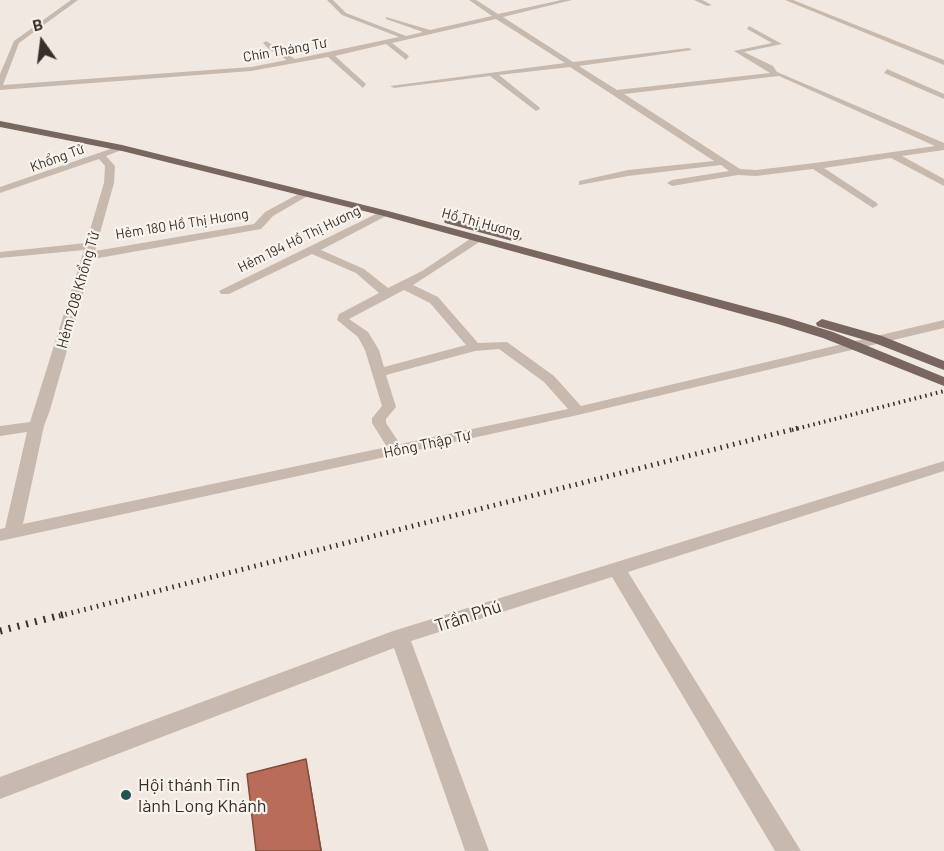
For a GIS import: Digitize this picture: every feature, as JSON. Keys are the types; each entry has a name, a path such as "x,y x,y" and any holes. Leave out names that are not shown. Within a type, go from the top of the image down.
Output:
{"main road":[{"name":"Hồ Thị Hương","path":"0,117 354,194 877,339 944,366"},
{"name":"Hồ Thị Hương","path":"0,124 122,148 384,213 783,321 852,345 944,382"}],"street":[{"path":"0,84 16,42 73,0"},
{"path":"330,0 344,15 404,37"},
{"path":"472,0 495,17 575,64 720,163 738,172"},
{"name":"Chín Tháng Tư","path":"0,88 239,71 330,55 569,0"},
{"path":"698,0 709,5"},
{"path":"788,0 944,63"},
{"path":"388,18 430,32"},
{"path":"749,28 778,44 737,51 771,68 774,73"},
{"path":"386,42 405,58"},
{"path":"266,43 276,52 296,62"},
{"path":"394,86 689,50"},
{"path":"330,55 363,86"},
{"path":"887,71 944,97"},
{"path":"616,93 774,73 814,88 944,147"},
{"path":"492,74 536,109"},
{"path":"672,183 738,172 756,173 895,156 944,147"},
{"name":"Khổng Tử","path":"0,190 122,148"},
{"name":"Hẻm 208 Khổng Tử","path":"6,534 110,174 110,166 100,156"},
{"path":"895,156 944,183"},
{"path":"582,183 610,176 720,163"},
{"path":"815,166 873,205"},
{"name":"Hẻm 180 Hồ Thị Hương","path":"0,255 89,251 257,227 269,214 306,194"},
{"name":"Hẻm 194 Hồ Thị Hương","path":"225,291 384,213"},
{"path":"396,451 379,423 379,418 389,407 368,342 355,327 343,320 343,317 404,285 477,239"},
{"path":"310,250 360,271 388,294"},
{"path":"404,285 435,300 475,347"},
{"name":"Hồng Thập Tự","path":"6,534 578,411 944,324"},
{"path":"377,374 475,347 494,344 507,347 549,379 578,411"},
{"path":"0,431 36,426"},
{"name":"Trần Phú","path":"0,788 400,637 944,466"},
{"path":"616,568 789,851"},
{"path":"400,637 477,851"}],"building":[{"path":"306,759 321,851 256,851 247,774"}],"railway":[{"path":"792,430 944,391"},
{"path":"59,616 798,428"},
{"path":"0,631 65,614"}],"place":[{"name":"Hội thánh Tin lành Long Khánh","path":"126,795"}]}
